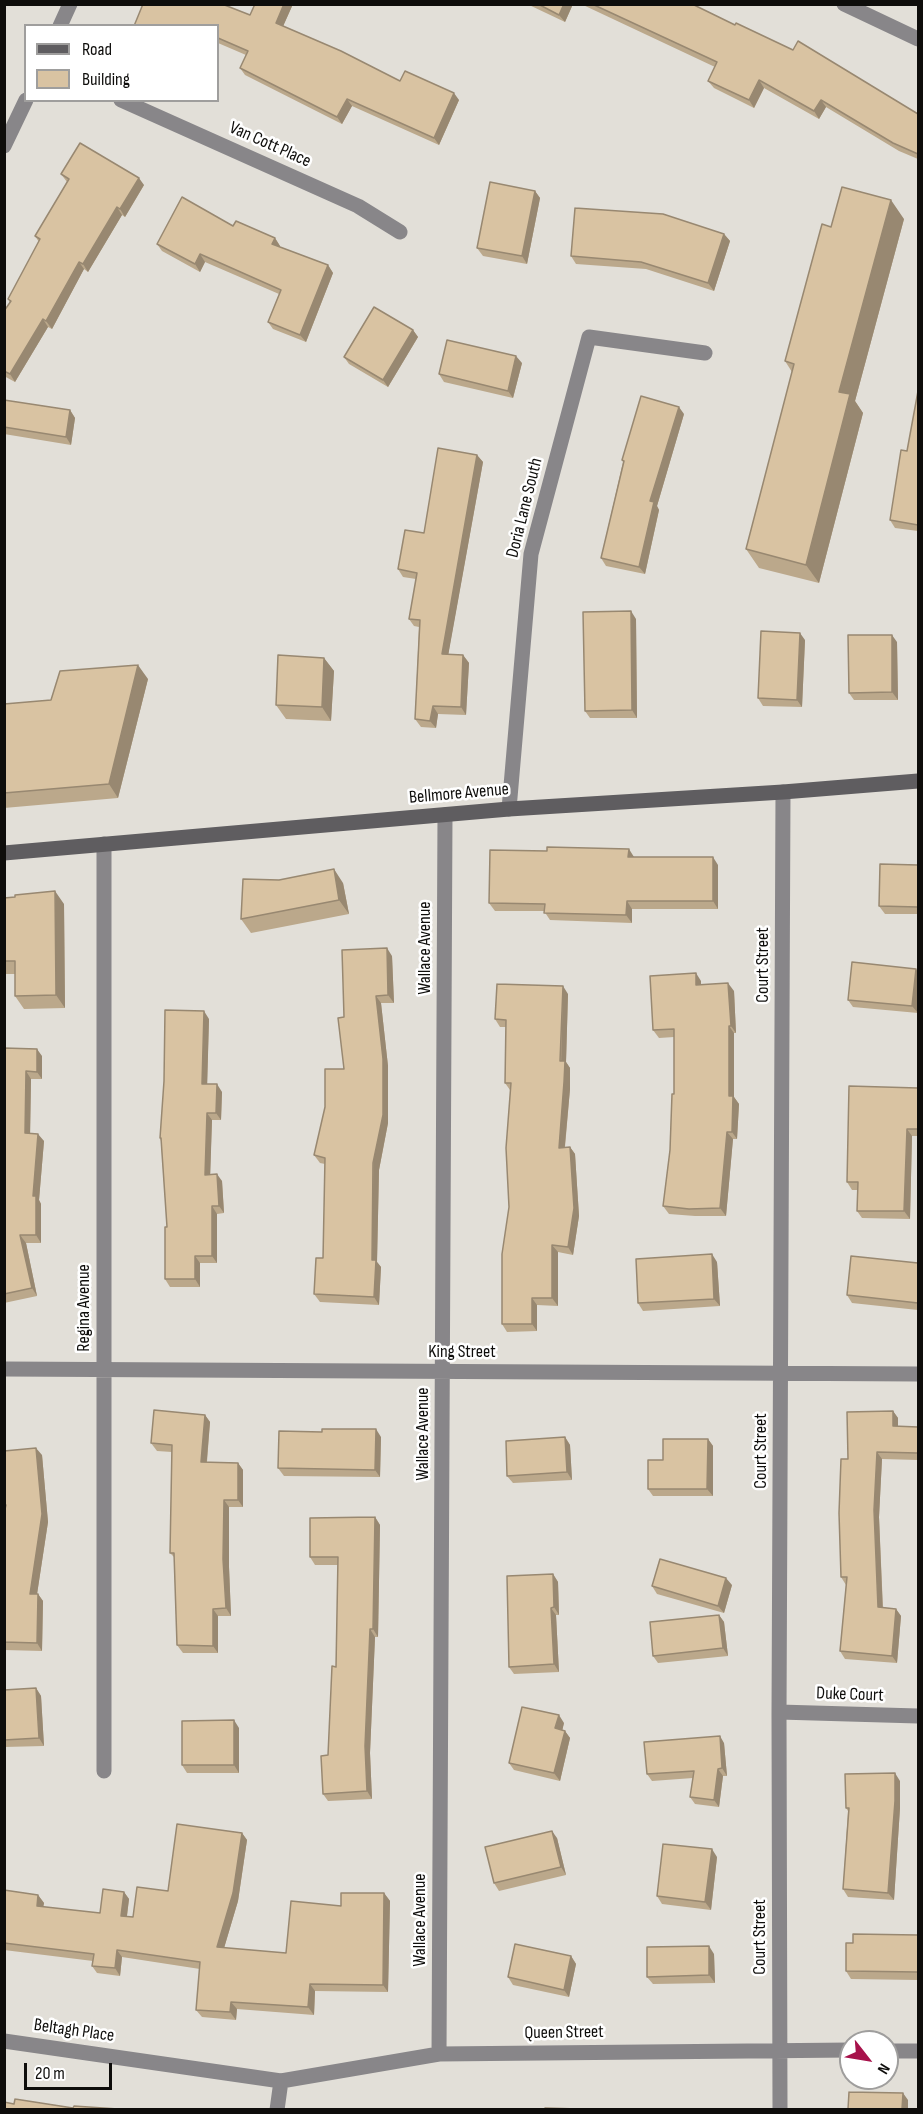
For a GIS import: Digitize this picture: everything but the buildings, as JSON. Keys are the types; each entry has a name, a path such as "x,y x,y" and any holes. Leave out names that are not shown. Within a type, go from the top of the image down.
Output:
{"main road":[{"name":"Bellmore Avenue","path":"4,853 509,809 918,781"}],"street":[{"path":"61,24 70,4"},
{"path":"844,4 918,39"},
{"path":"4,146 25,102"},
{"name":"Van Cott Place","path":"125,102 357,206 400,232"},
{"name":"Doria Lane South","path":"509,809 531,554 589,337 705,353"},
{"name":"Court Street","path":"780,2109 779,1712 783,792"},
{"name":"Wallace Avenue","path":"439,2054 445,815"},
{"name":"Regina Avenue","path":"104,844 104,1771"},
{"name":"King Street","path":"4,1369 918,1374"},
{"name":"Duke Court","path":"779,1712 918,1716"},
{"name":"Beltagh Place","path":"4,2041 281,2081"},
{"name":"Queen Street","path":"281,2081 439,2054 839,2050"},
{"path":"899,2050 918,2051"},
{"path":"277,2109 281,2081"}]}
